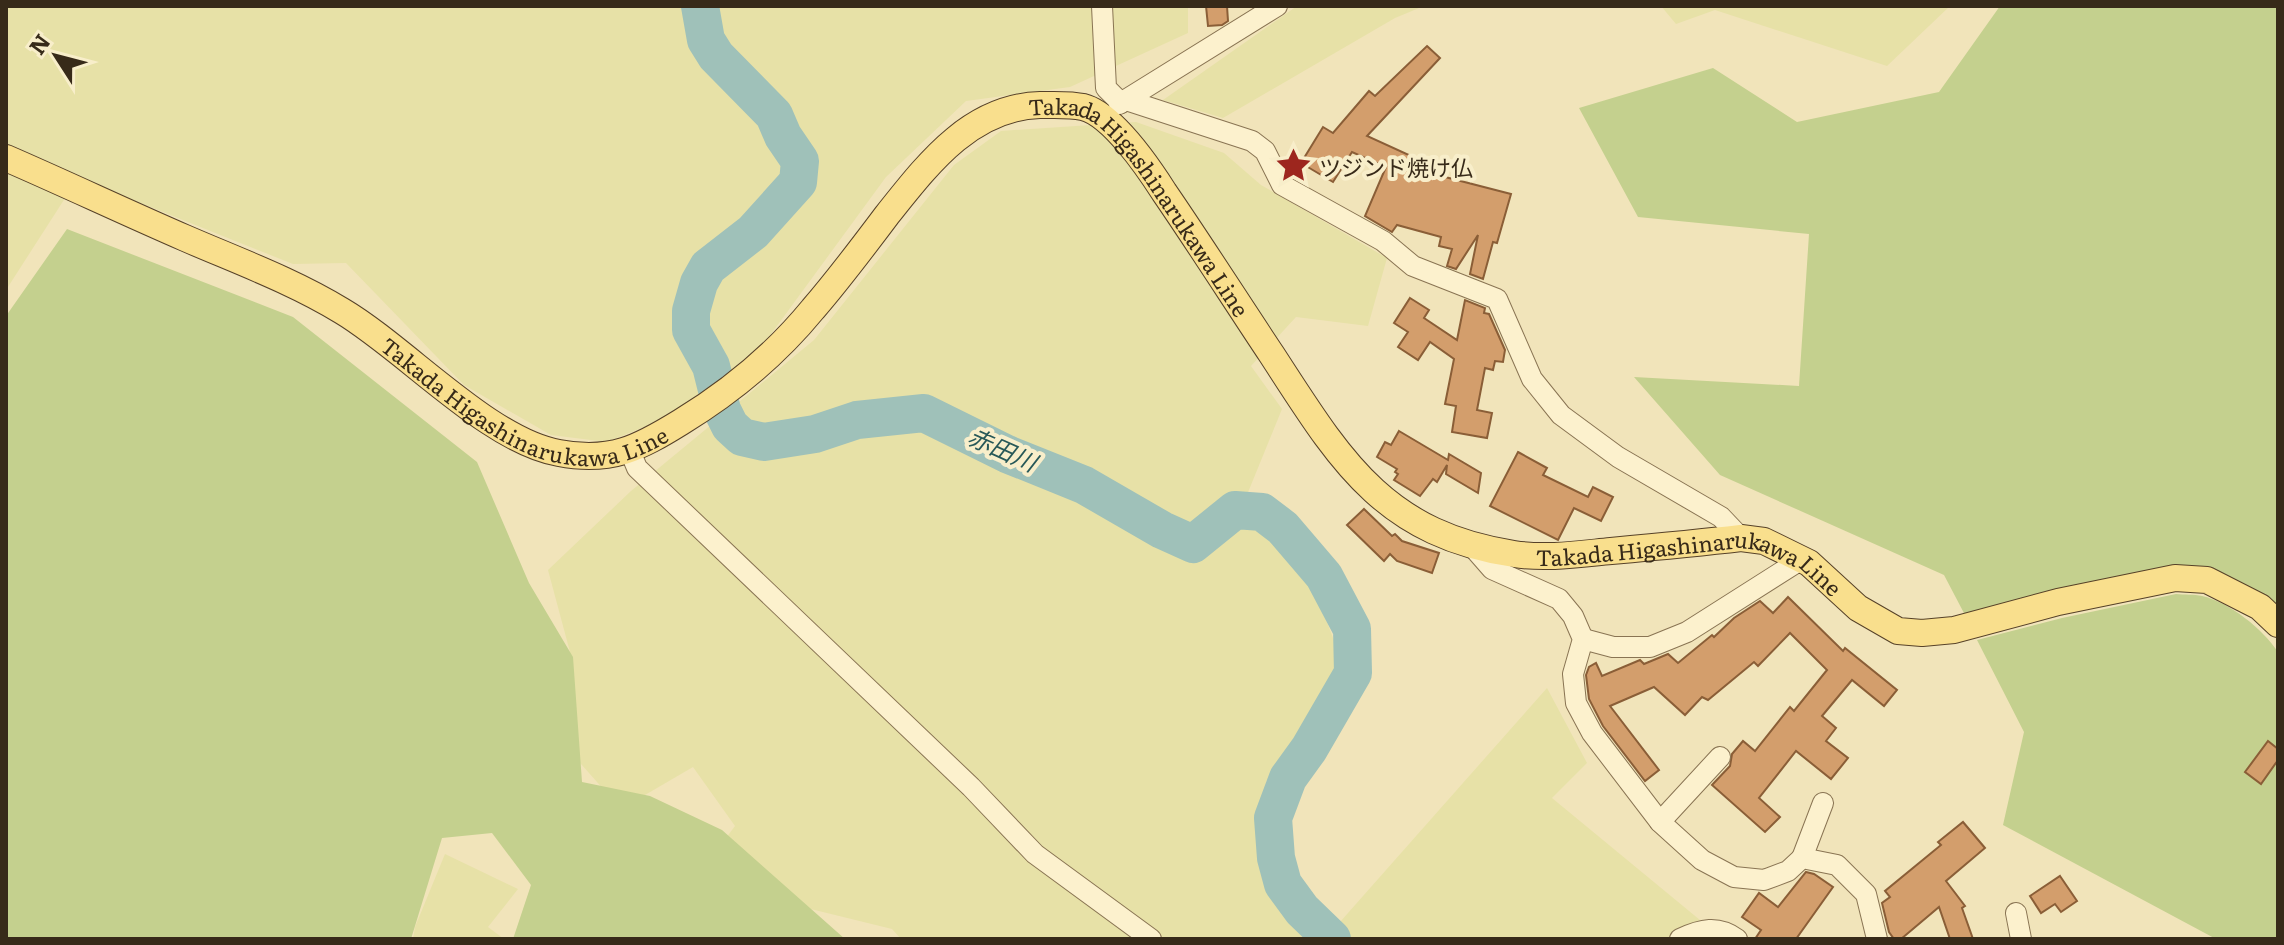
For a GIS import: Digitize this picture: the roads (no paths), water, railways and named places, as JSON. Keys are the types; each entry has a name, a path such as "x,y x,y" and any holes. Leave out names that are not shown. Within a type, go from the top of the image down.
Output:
{"main road":[{"name":"Takada Higashinarukawa Line","path":"6,158 61,185 279,278 339,309 376,333 506,432 525,442 560,454 594,455 630,451 700,410 737,383 811,313 917,177 943,149 975,124 1003,110 1027,106 1116,106 1151,172 1333,448 1396,509 1428,529 1471,545 1518,555 1559,556 1741,538 1764,541 1802,559 1858,608 1898,631 1922,633 1954,630 2058,602 2175,578 2207,580 2260,607 2278,624"}],"street":[{"path":"1102,6 1106,88 1116,106 1252,141 1265,151 1282,185 1383,241 1413,266 1497,299 1532,379 1561,415 1618,457 1721,517 1741,538"},
{"path":"1116,106 1277,6"},
{"path":"630,451 637,468 971,787 1035,854 1151,939"},
{"path":"1471,545 1492,569 1559,599 1573,616 1583,639 1573,674 1576,703 1592,733 1660,822 1702,860 1734,877 1764,880 1788,871 1802,858 1823,803"},
{"path":"1583,639 1613,647 1650,647 1687,632 1802,559"},
{"path":"1660,822 1720,757"},
{"path":"1802,858 1837,865 1866,894 1877,939"},
{"path":"2016,913 2021,939"},
{"path":"1680,939 1698,930 1724,929 1737,939"}],"waterway":[{"name":"赤田川","path":"700,6 706,40 716,56 774,115 783,136 800,161 798,182 753,232 708,267 699,283 691,311 691,330 711,366 722,410 730,426 742,437 764,442 815,434 857,420 924,413 1007,454 1084,485 1162,530 1193,544 1235,510 1262,512 1283,528 1324,576 1352,629 1353,673 1309,749 1288,778 1273,818 1276,858 1283,884 1302,910 1332,939"}],"place":[{"name":"ツジンド焼け仏","path":"1293,166"}]}
